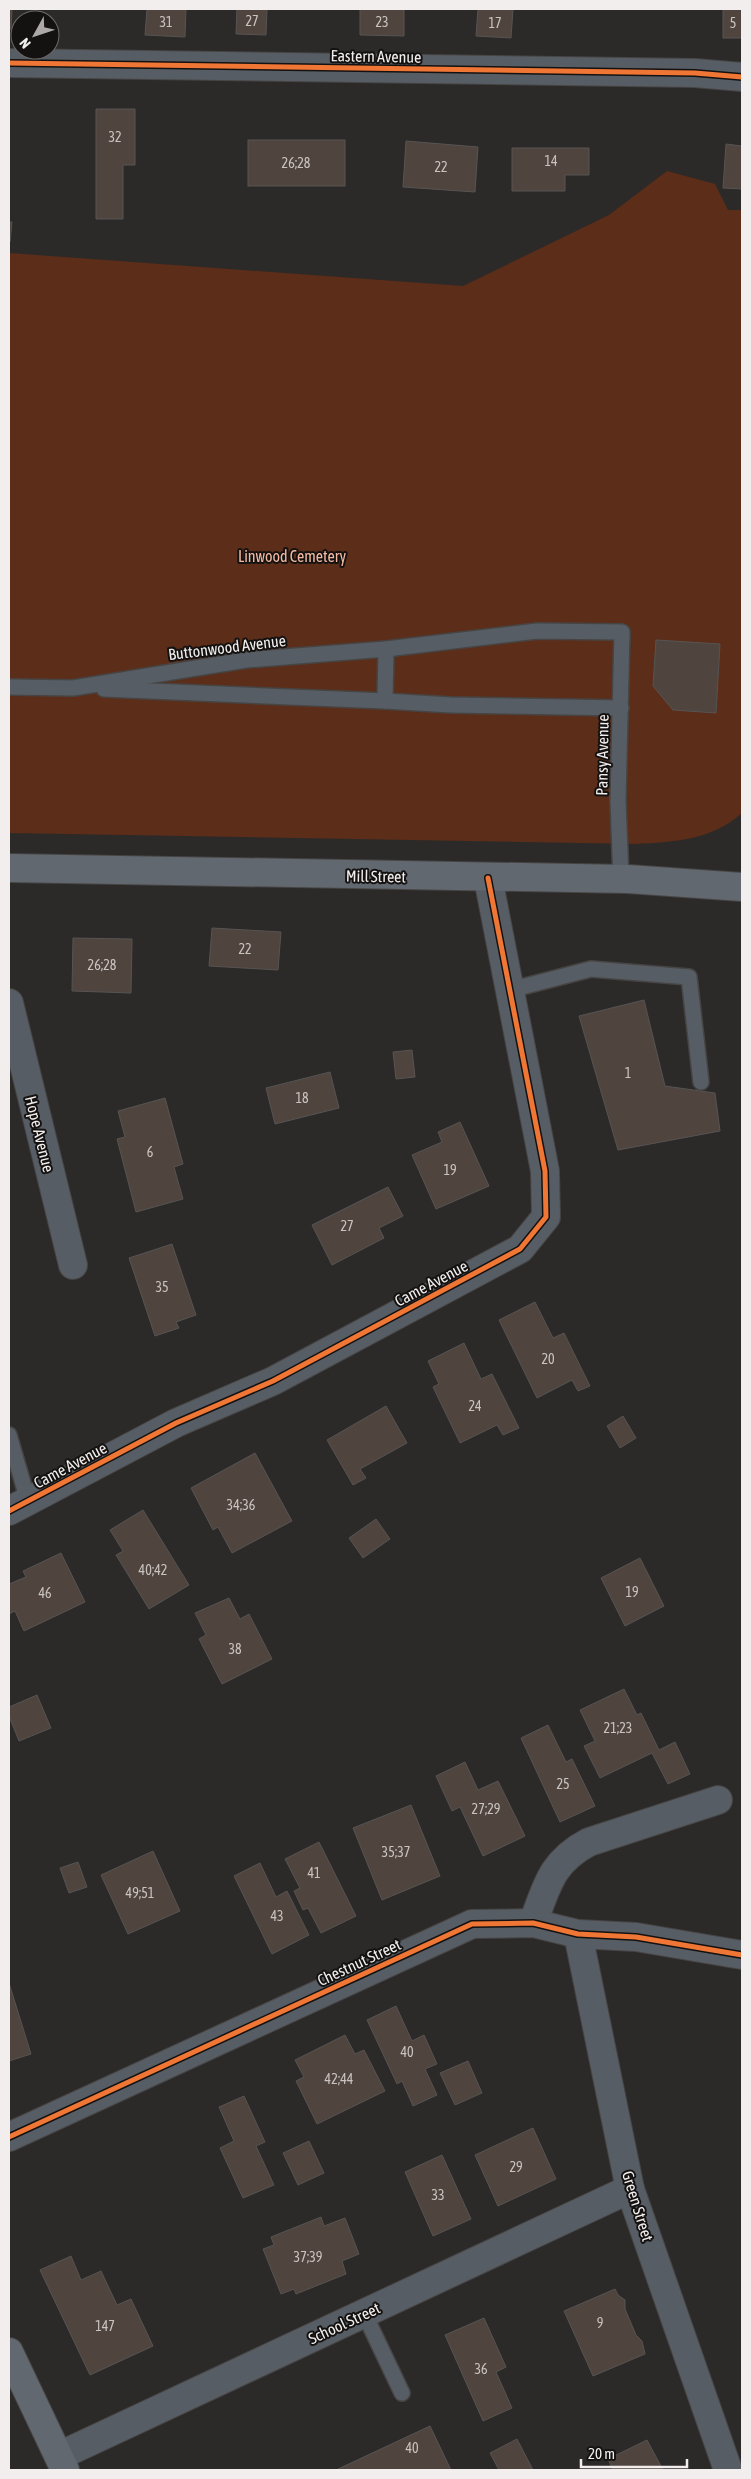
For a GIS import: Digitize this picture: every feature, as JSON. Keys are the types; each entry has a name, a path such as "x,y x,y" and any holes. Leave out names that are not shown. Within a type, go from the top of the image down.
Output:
{"main road":[{"name":"Mill Street","path":"9,868 621,879 742,887"},
{"path":"9,2352 62,2463"}],"street":[{"name":"Eastern Avenue","path":"9,63 695,73 742,77"},
{"name":"Came Avenue","path":"19,1506 176,1423 273,1381 520,1249 546,1217 545,1180 488,878"},
{"name":"Hope Avenue","path":"9,1003 73,1266"},
{"path":"533,1923 551,1877 571,1851 589,1842 718,1800"},
{"name":"Chestnut Street","path":"9,2137 472,1924 533,1923 578,1934 636,1937 742,1955"},
{"name":"Green Street","path":"578,1934 630,2189 728,2470"},
{"name":"School Street","path":"62,2463 364,2313 630,2189"}],"lane":[{"name":"Buttonwood Avenue","path":"73,688 246,660 386,649 536,631 622,632"},
{"name":"Pansy Avenue","path":"621,879 618,801 622,632"},
{"path":"385,702 386,649"},
{"name":"Buttonwood Avenue","path":"9,688 73,688 450,705 621,708"},
{"path":"510,990 592,969 689,977 701,1082"},
{"path":"9,1435 19,1506"},
{"path":"364,2313 402,2393"}],"green space":[{"name":"Linwood Cemetery","path":"667,171 715,184 728,210 742,210 742,813 718,829 692,838 636,844 9,833 9,253 463,286 609,215"}],"building":[{"path":"9,9 12,9 10,10 9,29"},
{"path":"147,9 186,9 185,37 145,35"},
{"path":"237,9 267,9 266,35 236,34"},
{"path":"360,9 404,9 404,36 360,35"},
{"path":"478,9 513,9 511,38 476,36"},
{"path":"723,9 742,9 742,38 723,38"},
{"path":"96,109 135,109 135,165 123,165 123,219 96,219"},
{"path":"248,140 345,140 345,186 248,186"},
{"path":"406,141 478,147 475,192 403,187"},
{"path":"726,144 742,146 742,189 723,188"},
{"path":"512,148 589,148 589,175 565,175 565,191 512,191"},
{"path":"9,222 12,222 10,242 9,242"},
{"path":"656,640 720,644 716,713 673,710 653,686"},
{"path":"212,928 281,932 278,970 209,966"},
{"path":"73,938 132,939 131,993 72,991"},
{"path":"644,1000 665,1086 715,1093 720,1131 618,1150 579,1016"},
{"path":"412,1050 415,1077 396,1079 393,1052"},
{"path":"330,1072 339,1108 275,1124 266,1088"},
{"path":"165,1098 183,1164 174,1167 183,1199 136,1212 117,1139 125,1137 118,1111"},
{"path":"460,1122 489,1186 436,1209 412,1155 442,1142 438,1132"},
{"path":"388,1187 403,1216 379,1228 384,1238 332,1265 312,1225"},
{"path":"172,1244 196,1315 176,1322 179,1328 155,1336 129,1258"},
{"path":"535,1302 553,1338 564,1333 590,1386 578,1391 572,1380 537,1398 499,1320"},
{"path":"464,1343 481,1379 492,1374 519,1428 503,1435 497,1425 460,1443 433,1387 439,1384 428,1361"},
{"path":"386,1406 407,1443 360,1469 366,1478 353,1485 327,1440"},
{"path":"623,1416 636,1438 620,1448 607,1426"},
{"path":"255,1453 292,1521 232,1553 218,1527 213,1530 191,1488"},
{"path":"143,1510 189,1585 149,1609 116,1555 123,1551 110,1530"},
{"path":"376,1519 390,1539 363,1558 349,1538"},
{"path":"61,1553 85,1602 24,1631 15,1611 9,1614 9,1584 26,1577 23,1571"},
{"path":"640,1558 664,1606 625,1626 601,1578"},
{"path":"229,1598 240,1619 249,1614 272,1659 222,1684 199,1639 206,1635 195,1613"},
{"path":"624,1689 637,1715 641,1713 659,1750 675,1742 690,1774 668,1784 652,1753 600,1778 584,1746 595,1741 580,1710"},
{"path":"37,1695 51,1728 19,1741 9,1716 9,1707"},
{"path":"548,1725 566,1762 572,1759 595,1806 560,1822 521,1738"},
{"path":"465,1762 478,1790 498,1781 525,1836 483,1856 460,1807 452,1811 436,1776"},
{"path":"411,1805 440,1876 382,1900 353,1828"},
{"path":"319,1842 356,1916 321,1933 308,1908 303,1910 294,1891 300,1888 285,1859"},
{"path":"153,1851 180,1911 128,1934 101,1875"},
{"path":"78,1862 87,1887 69,1893 60,1868"},
{"path":"260,1863 276,1897 287,1891 309,1935 272,1954 234,1876"},
{"path":"9,1983 31,2054 9,2061"},
{"path":"396,2006 412,2041 424,2035 437,2064 425,2069 437,2095 413,2106 402,2081 397,2084 367,2020"},
{"path":"345,2035 355,2054 364,2050 385,2091 317,2124 296,2081 304,2077 295,2060"},
{"path":"468,2061 482,2093 455,2105 440,2073"},
{"path":"244,2096 265,2142 256,2146 274,2185 243,2198 220,2148 234,2141 219,2107"},
{"path":"533,2128 556,2179 498,2206 475,2155"},
{"path":"309,2141 324,2173 298,2185 283,2153"},
{"path":"442,2155 471,2219 433,2236 405,2172"},
{"path":"321,2217 324,2226 345,2218 359,2254 342,2261 346,2274 296,2294 294,2289 281,2294 263,2249 274,2245 271,2237"},
{"path":"71,2256 81,2280 101,2271 117,2305 131,2299 153,2346 90,2375 40,2270"},
{"path":"615,2289 618,2295 625,2300 625,2309 636,2335 642,2341 645,2354 593,2376 564,2311"},
{"path":"484,2318 506,2367 496,2372 512,2408 483,2421 445,2335"},
{"path":"430,2426 451,2470 336,2470"},
{"path":"517,2439 533,2470 499,2470 490,2453"},
{"path":"647,2440 663,2470 613,2470 608,2459"}],"cycle path":[{"path":"9,63 695,73 742,77"},
{"path":"9,1511 176,1423 273,1381 520,1249 546,1217 545,1171 488,878"},
{"path":"9,2137 472,1924 533,1923 578,1934 636,1937 742,1955"}]}
